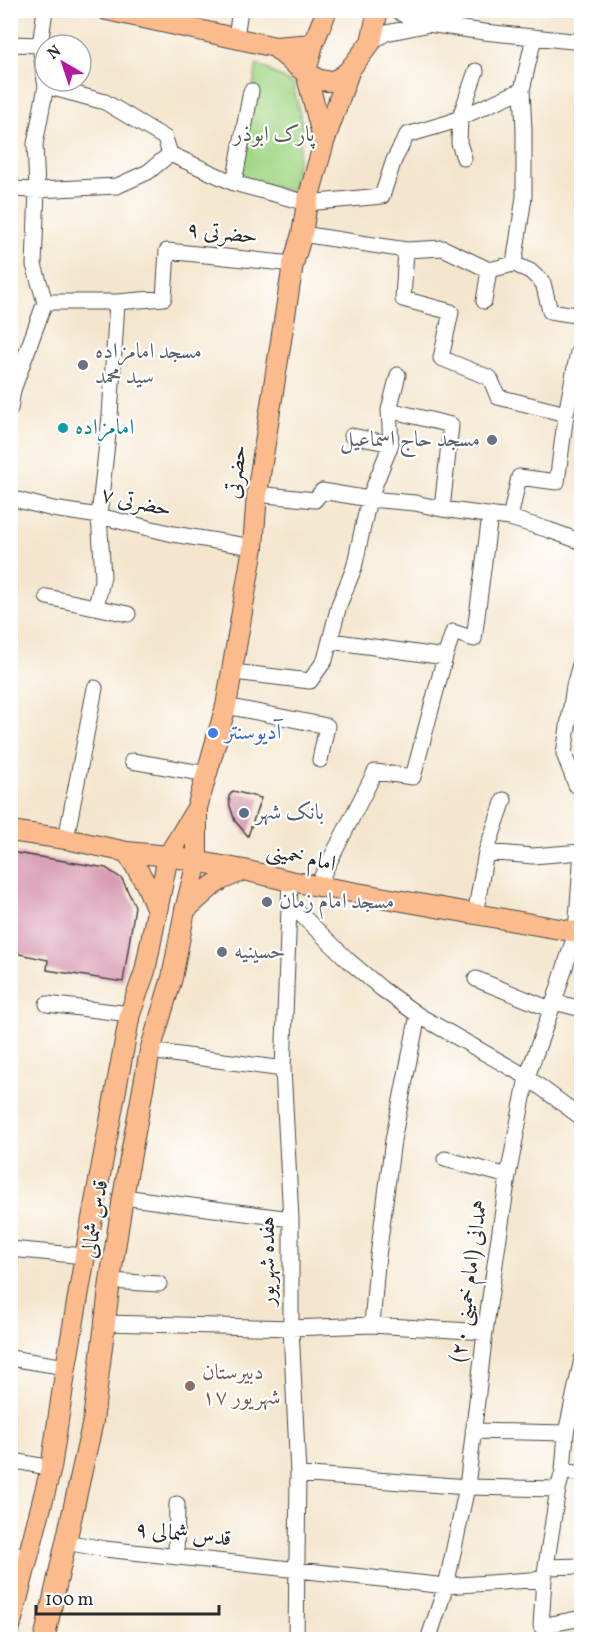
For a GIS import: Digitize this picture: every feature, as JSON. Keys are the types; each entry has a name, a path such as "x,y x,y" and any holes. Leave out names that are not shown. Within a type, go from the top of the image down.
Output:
{"main road":[{"path":"107,10 275,47 313,44"},
{"path":"324,142 306,73 313,44 327,10"},
{"name":"حضرتی","path":"197,808 226,706 232,672 253,547 257,494 293,264 324,142 350,69 371,42 378,10"},
{"path":"275,47 306,73 318,79 329,82 341,78 350,69"},
{"name":"قدس شمالی","path":"10,1627 19,1556 51,1468 85,1256 130,1014 145,971 168,856 197,808"},
{"name":"قدس شمالی","path":"44,1640 93,1421 123,1197 150,1051 172,978 185,910 198,862 197,808"},
{"name":"امام خمینی","path":"10,831 66,839 127,852 168,856 290,881 579,933"},
{"path":"127,852 146,884 157,910"},
{"path":"185,910 212,886 244,870"}],"street":[{"path":"42,33 45,10"},
{"path":"236,37 240,10"},
{"path":"397,10 408,18 428,24 582,42"},
{"path":"371,42 386,33 428,24"},
{"path":"514,264 524,196 522,90 534,37"},
{"path":"10,44 33,45"},
{"path":"464,158 459,143 460,117 476,71"},
{"path":"77,93 105,102 165,138 170,154 234,183 307,203 382,196 394,160 407,135 448,123 522,90"},
{"path":"234,183 251,91"},
{"path":"10,409 13,390 45,302 34,265 37,190 35,144 43,93"},
{"path":"10,189 117,186 148,172 170,154"},
{"path":"302,234 406,250 443,248 489,270 514,264 530,271 543,283 550,311 582,316"},
{"path":"406,250 403,299 451,312 441,358 490,378 498,397 566,414"},
{"name":"حضرتی ۹","path":"45,302 117,302 164,298 167,251 293,264"},
{"path":"484,301 489,270"},
{"path":"96,607 103,576 99,516 110,416 117,302"},
{"path":"510,518 519,477 557,482 566,414 580,348"},
{"path":"232,672 310,681 326,660 339,605 354,568 369,499 391,444 389,410 398,375"},
{"path":"389,410 451,425 442,508"},
{"path":"352,436 391,444"},
{"path":"257,494 315,500 322,491 369,499 415,503 510,518 582,542"},
{"name":"حضرتی ۷","path":"10,498 173,534 253,547"},
{"path":"317,886 375,772 413,777 453,632 474,639 490,515"},
{"path":"47,597 128,614"},
{"path":"331,641 445,657"},
{"path":"582,657 574,686 564,754 576,785 582,786"},
{"path":"66,839 95,688"},
{"path":"226,706 327,726 320,760"},
{"path":"132,762 207,774"},
{"path":"475,915 486,852 504,800"},
{"path":"486,852 533,856 581,851"},
{"name":"همدانی (امام خمینی ۲۰)","path":"428,1640 446,1586 467,1487 485,1332 507,1176 527,1077 579,933 581,851"},
{"name":"هفده شهریور","path":"290,881 283,1069 291,1219 291,1328 298,1474 296,1640"},
{"path":"289,903 349,961 382,989 418,1015 527,1077 582,1118"},
{"path":"476,979 552,1006 582,1009"},
{"path":"47,1004 130,1014"},
{"path":"372,1325 377,1264 393,1140 418,1015"},
{"path":"150,1051 283,1069"},
{"path":"445,1159 507,1176"},
{"path":"123,1197 291,1219"},
{"path":"10,1249 85,1256"},
{"path":"111,1281 159,1284"},
{"path":"106,1323 291,1328 372,1325 485,1332"},
{"path":"10,1358 66,1367"},
{"path":"582,1359 545,1573 541,1626 582,1618"},
{"path":"473,1431 572,1426"},
{"path":"10,1460 51,1468"},
{"path":"563,1471 582,1474"},
{"path":"298,1474 467,1487 558,1489"},
{"path":"176,1557 177,1504"},
{"name":"قدس شمالی ۹","path":"65,1542 105,1549 446,1586 582,1566"}],"green space":[{"name":"پارک ابوذر","path":"257,64 293,84 303,129 292,192 238,178"}],"building":[{"name":"بانک شهر","path":"233,791 261,798 248,836 235,821 230,806 229,796"},
{"path":"10,852 106,868 122,879 135,906 123,982 47,970 48,960 10,952"}],"place":[{"name":"مسجد امامزاده سید محمد","path":"83,365"},
{"name":"امامزاده","path":"63,428"},
{"name":"مسجد حاج اسماعیل","path":"492,440"},
{"name":"آدیوسنتر","path":"213,733"},
{"name":"بانک شهر","path":"244,813"},
{"name":"مسجد امام زمان","path":"267,902"},
{"name":"حسینیه","path":"222,952"},
{"name":"دبیرستان ۱۷ شهریور","path":"190,1386"}]}
